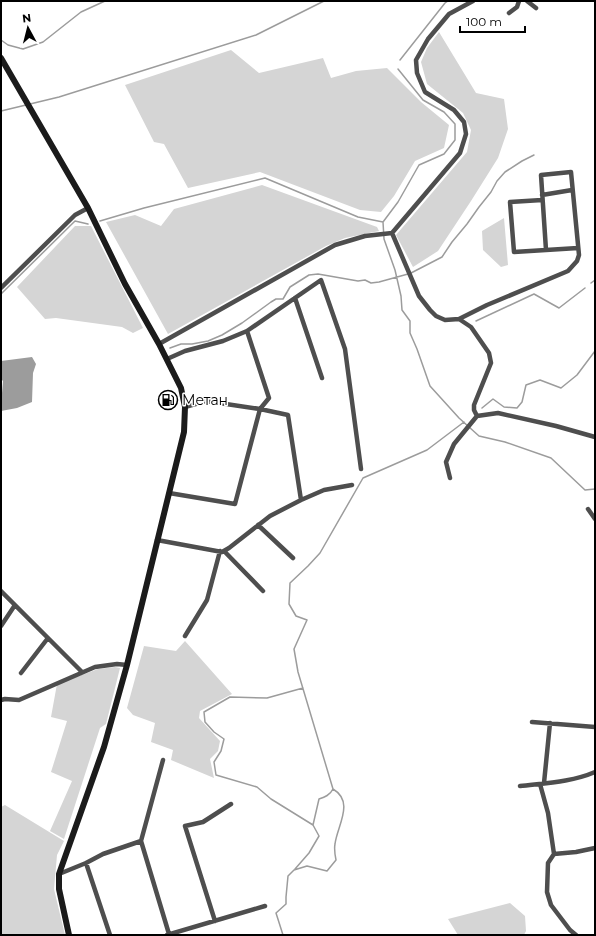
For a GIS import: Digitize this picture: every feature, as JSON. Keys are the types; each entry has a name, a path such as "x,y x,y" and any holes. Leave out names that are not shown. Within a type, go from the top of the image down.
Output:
{"main road":[{"path":"1,58 88,208 125,284 167,359 181,388 185,407 184,432 127,665 104,746 59,874 59,889 69,935"}],"street":[{"path":"159,344 335,245 365,236 392,233 460,153 466,134 464,122 454,110 425,92 417,73 416,60 428,40 450,14 474,1"},
{"path":"509,14 517,7 519,1"},
{"path":"527,1 536,8"},
{"path":"392,233 419,296 436,316 445,320 459,319 487,305 568,272 577,261 579,255 571,172 541,175 546,250"},
{"path":"572,190 542,198 510,202 514,252 578,248"},
{"path":"1,288 75,215 88,208"},
{"path":"167,359 185,351 223,341 247,331 321,280 345,349 361,469"},
{"path":"295,298 322,378"},
{"path":"459,319 470,327 489,353 491,363 474,405 474,410 477,416"},
{"path":"169,493 235,504 260,409 269,398 247,331"},
{"path":"185,407 206,401 260,409 288,415 300,500"},
{"path":"450,478 446,462 454,444 477,416 498,413 556,426 595,437"},
{"path":"157,540 222,551 229,548 270,516 300,500 324,490 352,485"},
{"path":"588,509 595,519"},
{"path":"258,525 293,558"},
{"path":"222,551 263,591"},
{"path":"185,636 207,600 222,551"},
{"path":"1,591 82,672"},
{"path":"1,626 15,605"},
{"path":"21,673 48,638"},
{"path":"1,700 19,700 95,667 117,664 127,665"},
{"path":"532,722 595,727"},
{"path":"550,723 542,783 554,854 548,863 548,892 551,905 570,930 576,935"},
{"path":"163,760 141,841 168,935 265,906"},
{"path":"520,786 562,781 595,772"},
{"path":"215,921 185,826 203,822 231,804"},
{"path":"59,874 102,854 141,841"},
{"path":"554,854 576,852 595,848"},
{"path":"86,862 110,935"}],"shaded area":[{"path":"439,32 476,93 504,99 508,129 498,158 438,251 413,267 396,235 467,152 471,130 463,113 427,84 421,62 427,48"},
{"path":"231,50 259,73 323,58 331,78 356,71 387,68 421,102 449,125 444,148 415,161 394,196 381,212 360,210 260,172 188,188 164,144 154,142 125,85"},
{"path":"262,185 377,227 379,231 345,238 326,246 168,334 106,222 135,215 161,226 174,209"},
{"path":"504,218 508,265 501,267 483,250 482,231"},
{"path":"75,226 91,226 143,328 133,333 122,327 56,318 45,319 17,287"},
{"path":"32,357 36,364 33,373 32,402 17,408 1,411 3,381 1,379 1,361"},
{"path":"185,641 232,694 200,711 199,718 220,741 218,751 210,759 214,778 171,760 173,750 151,742 155,723 133,715 127,708 144,646 176,651"},
{"path":"115,667 120,668 106,724 100,728 64,839 50,831 72,781 51,772 67,721 51,717 57,684 98,669"},
{"path":"5,805 64,841 57,855 54,889 65,935 1,935 1,807"},
{"path":"510,903 525,916 526,931 524,935 458,935 448,919"}],"waterway":[{"path":"1,40 8,45 23,49 43,42 81,12 105,1"},
{"path":"30,104 59,97 256,35 324,1"},
{"path":"400,60 448,1"},
{"path":"100,221 144,208 265,178 358,217 383,222 398,202 419,165 444,154 455,140 455,124 444,112 423,100 398,69"},
{"path":"1,111 26,105"},
{"path":"411,273 442,257 505,172 534,155"},
{"path":"1,294 75,221 88,224"},
{"path":"383,222 384,239 395,270 401,296 402,310 410,321 410,333 430,386 459,418 479,436 505,442 551,458 585,490 595,489"},
{"path":"170,348 181,344 192,344 208,341 222,335 276,299 283,299 290,287 309,275 318,274 358,281 365,280 371,283 408,274"},
{"path":"591,283 595,280"},
{"path":"476,321 534,294 559,308 585,288"},
{"path":"482,408 493,399 504,407 517,408 522,402 526,385 540,380 561,388 577,375 595,351"},
{"path":"283,935 276,913 286,904 288,876 294,870 307,866 327,871 336,860 336,837 344,807 343,801 339,794 333,789 298,672 294,649 307,620 296,616 289,604 290,583 320,553 363,478 427,450 464,422"},
{"path":"295,869 309,853 319,836 313,825 271,799 257,787 216,775 214,762 221,751 224,739 214,732 205,722 204,712 230,697 267,698 303,688"},
{"path":"313,825 319,799 327,796 333,789"}],"place":[{"name":"Метан","path":"168,400"}]}
